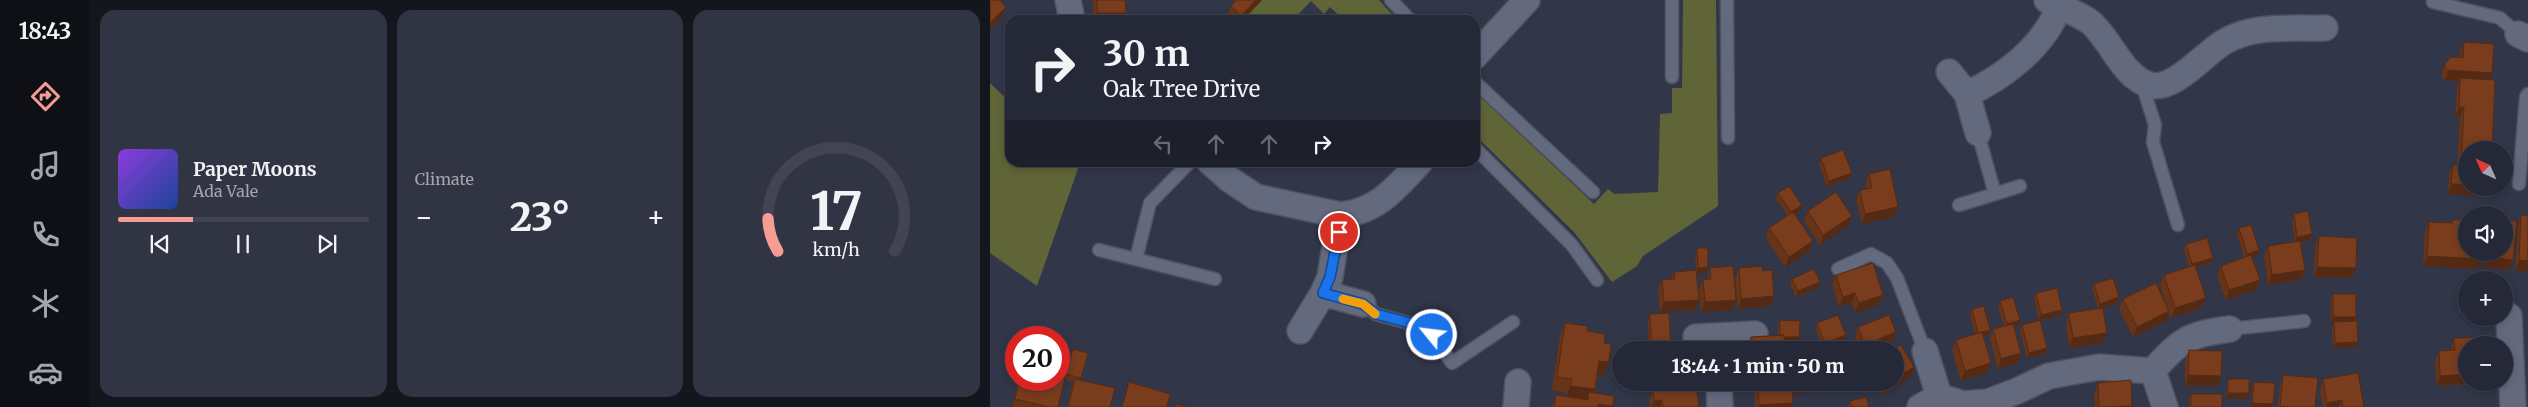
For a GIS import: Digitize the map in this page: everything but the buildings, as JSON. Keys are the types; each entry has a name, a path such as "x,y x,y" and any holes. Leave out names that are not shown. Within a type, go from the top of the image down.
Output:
{"street":[{"path":"1068,0 1071,15"},
{"path":"1480,51 1527,0"},
{"path":"1967,94 1982,87 2035,46 2048,32 2053,3 2090,22 2103,35 2124,65 2141,81 2151,86 2167,84 2223,42 2239,35 2258,30 2325,28"},
{"path":"1949,72 1967,94 1978,133"},
{"path":"1215,167 1228,179 1256,197 1340,216 1376,206 1415,167"},
{"path":"1300,331 1323,293 1330,277 1340,216"},
{"path":"1323,293 1363,304"},
{"path":"2513,407 2514,312"},
{"path":"2153,371 2173,347 2188,338 2204,332 2230,329"},
{"path":"1712,341 1755,334"},
{"path":"1925,351 1929,401 1963,404 1988,402 2049,376 2099,367 2153,371"},
{"path":"2153,371 2165,407"},
{"path":"1516,407 1518,382"},
{"path":"1719,391 1720,407"}],"lane":[{"path":"1391,0 1405,15"},
{"path":"1672,0 1672,77"},
{"path":"1727,0 1728,138"},
{"path":"2433,2 2500,18 2523,36"},
{"path":"2141,81 2155,124 2154,142 2178,225"},
{"path":"1480,87 1593,192"},
{"path":"2519,184 2526,97 2528,94"},
{"path":"1978,133 1995,194"},
{"path":"1480,153 1572,245 1597,280"},
{"path":"1136,259 1150,203 1185,167"},
{"path":"1959,204 2020,186"},
{"path":"1099,250 1215,279"},
{"path":"1838,270 1871,254 1887,263 1897,278 1925,351"},
{"path":"1363,304 1376,314 1423,327 1432,335 1452,363 1513,322"},
{"path":"2230,329 2304,321"}],"green space":[{"path":"1257,0 1379,0 1392,15 1339,15 1330,7 1324,14 1311,1 1298,15 1243,15"},
{"path":"1683,0 1716,0 1718,206 1643,256 1637,266 1612,282 1574,232 1480,140 1480,97 1594,204 1608,189 1614,194 1658,192 1660,114 1672,113 1672,88 1682,88"},
{"path":"990,83 1005,97 1005,167 1079,167 1037,286 990,253"}],"slow traffic":[{"path":"1343,299 1363,304 1375,314"}],"route":[{"path":"1339,232 1330,277 1323,293 1363,304 1376,314 1423,327 1432,335"}]}
